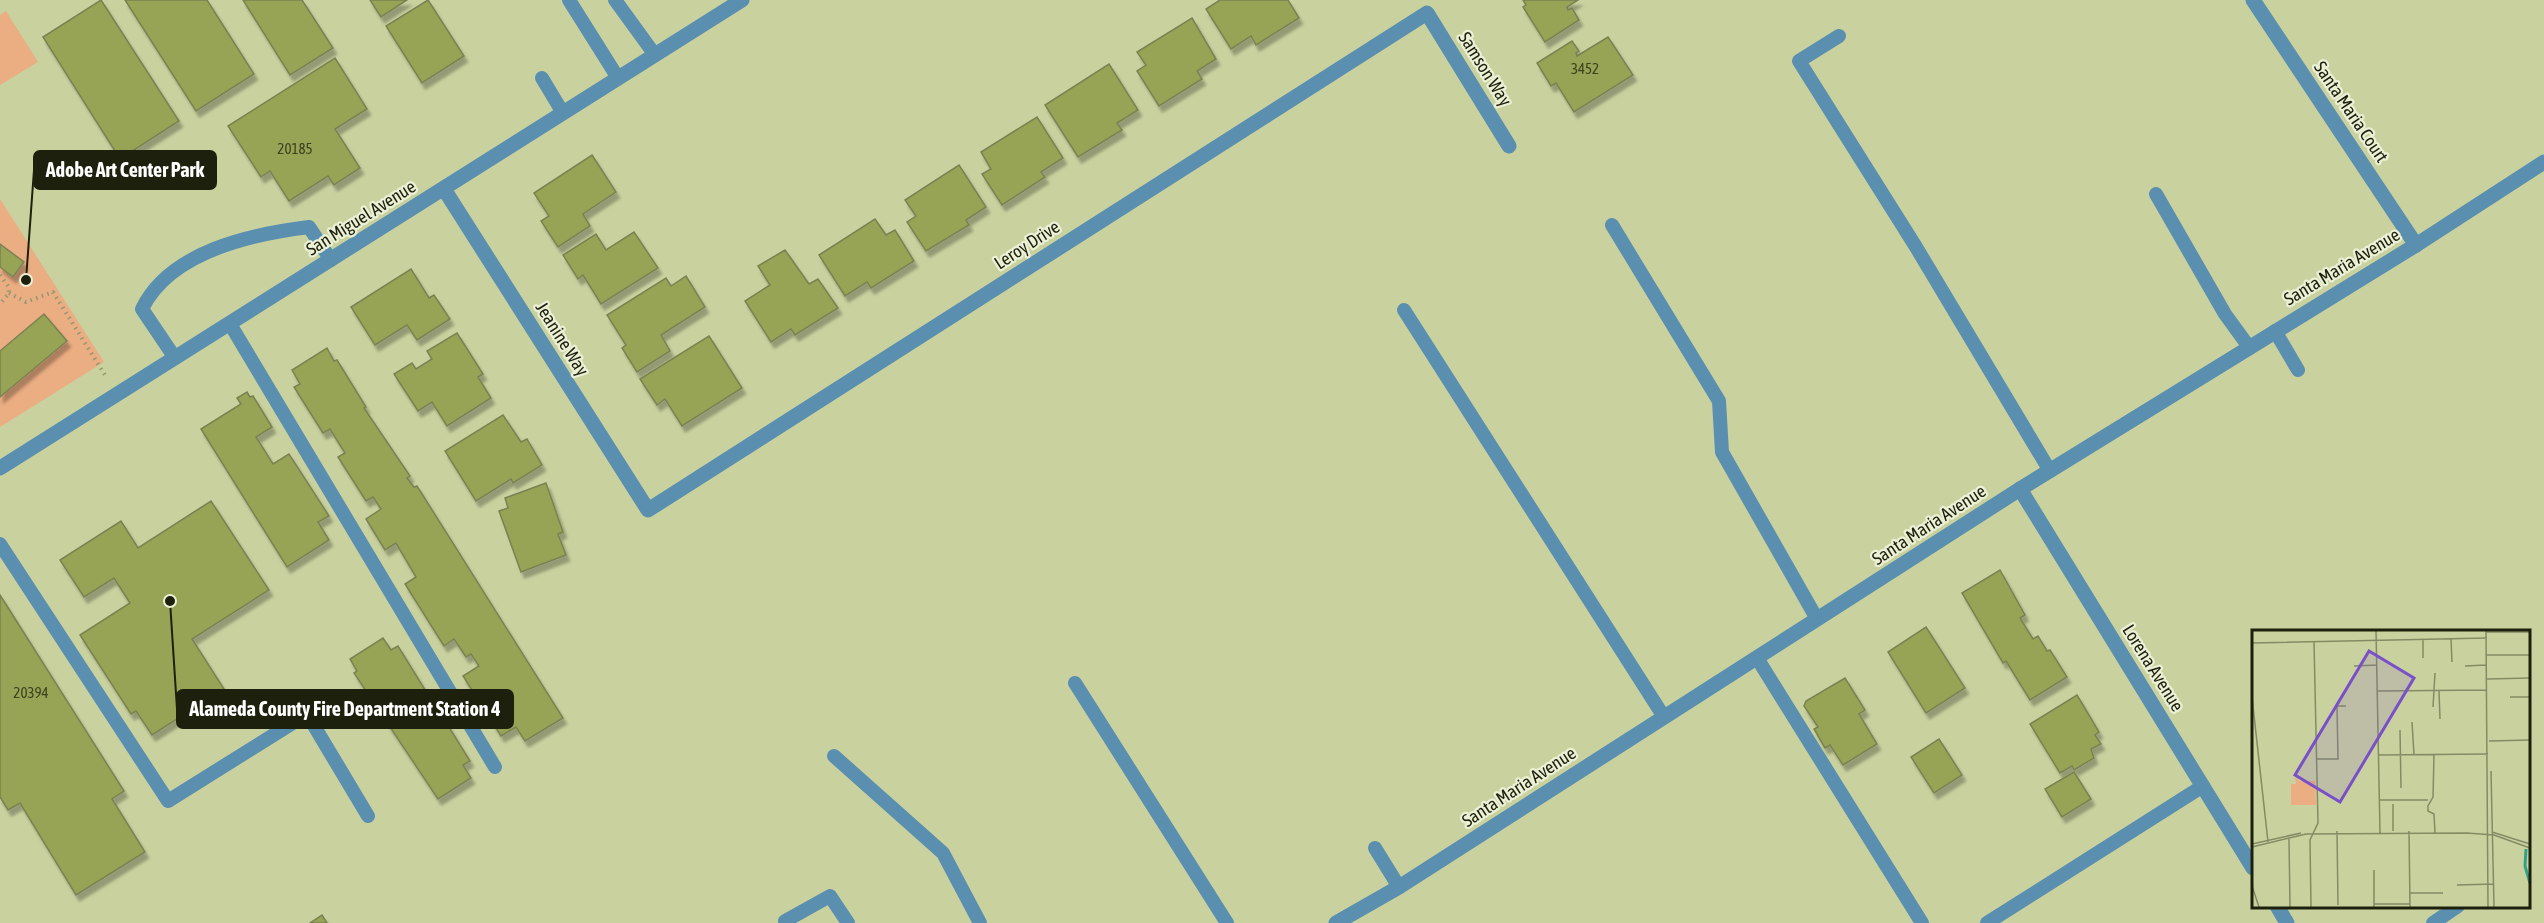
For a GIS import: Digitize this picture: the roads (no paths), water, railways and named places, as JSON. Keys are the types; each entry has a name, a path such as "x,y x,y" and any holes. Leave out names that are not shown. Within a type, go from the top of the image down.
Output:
{"street":[{"name":"San Miguel Avenue","path":"0,468 742,0"},
{"name":"Santa Maria Court","path":"2253,0 2416,245"},
{"name":"Samson Way","path":"1427,13 1509,146"},
{"name":"Leroy Drive","path":"648,510 1427,13"},
{"name":"Santa Maria Avenue","path":"1336,923 1399,887 2020,489 2416,245 2544,162"},
{"name":"Jeanine Way","path":"444,189 648,510"},
{"name":"Lorena Avenue","path":"2020,489 2252,866"},
{"path":"2278,908 2287,923"}],"lane":[{"path":"569,0 618,78"},
{"path":"615,0 655,55"},
{"path":"1839,36 1799,61 1916,247 2050,471"},
{"path":"542,78 564,113"},
{"path":"2156,194 2225,314 2249,347"},
{"path":"1612,225 1719,401 1722,452 1818,619"},
{"path":"175,358 142,309 148,297 161,283 178,271 220,245 244,237 309,227 331,260"},
{"path":"1404,310 1664,717"},
{"path":"230,324 495,767"},
{"path":"2275,331 2298,370"},
{"path":"0,544 168,801 307,714 368,816"},
{"path":"1757,658 1922,923"},
{"path":"1075,683 1227,923"},
{"path":"834,756 943,853 980,923"},
{"path":"1987,923 2203,786"},
{"path":"1375,848 1399,887"},
{"path":"785,921 830,896 848,923"},
{"path":"2433,923 2454,908"}],"place":[{"name":"Adobe Art Center Park","path":"26,280"},
{"name":"Alameda County Fire Department Station 4","path":"170,601"}]}
